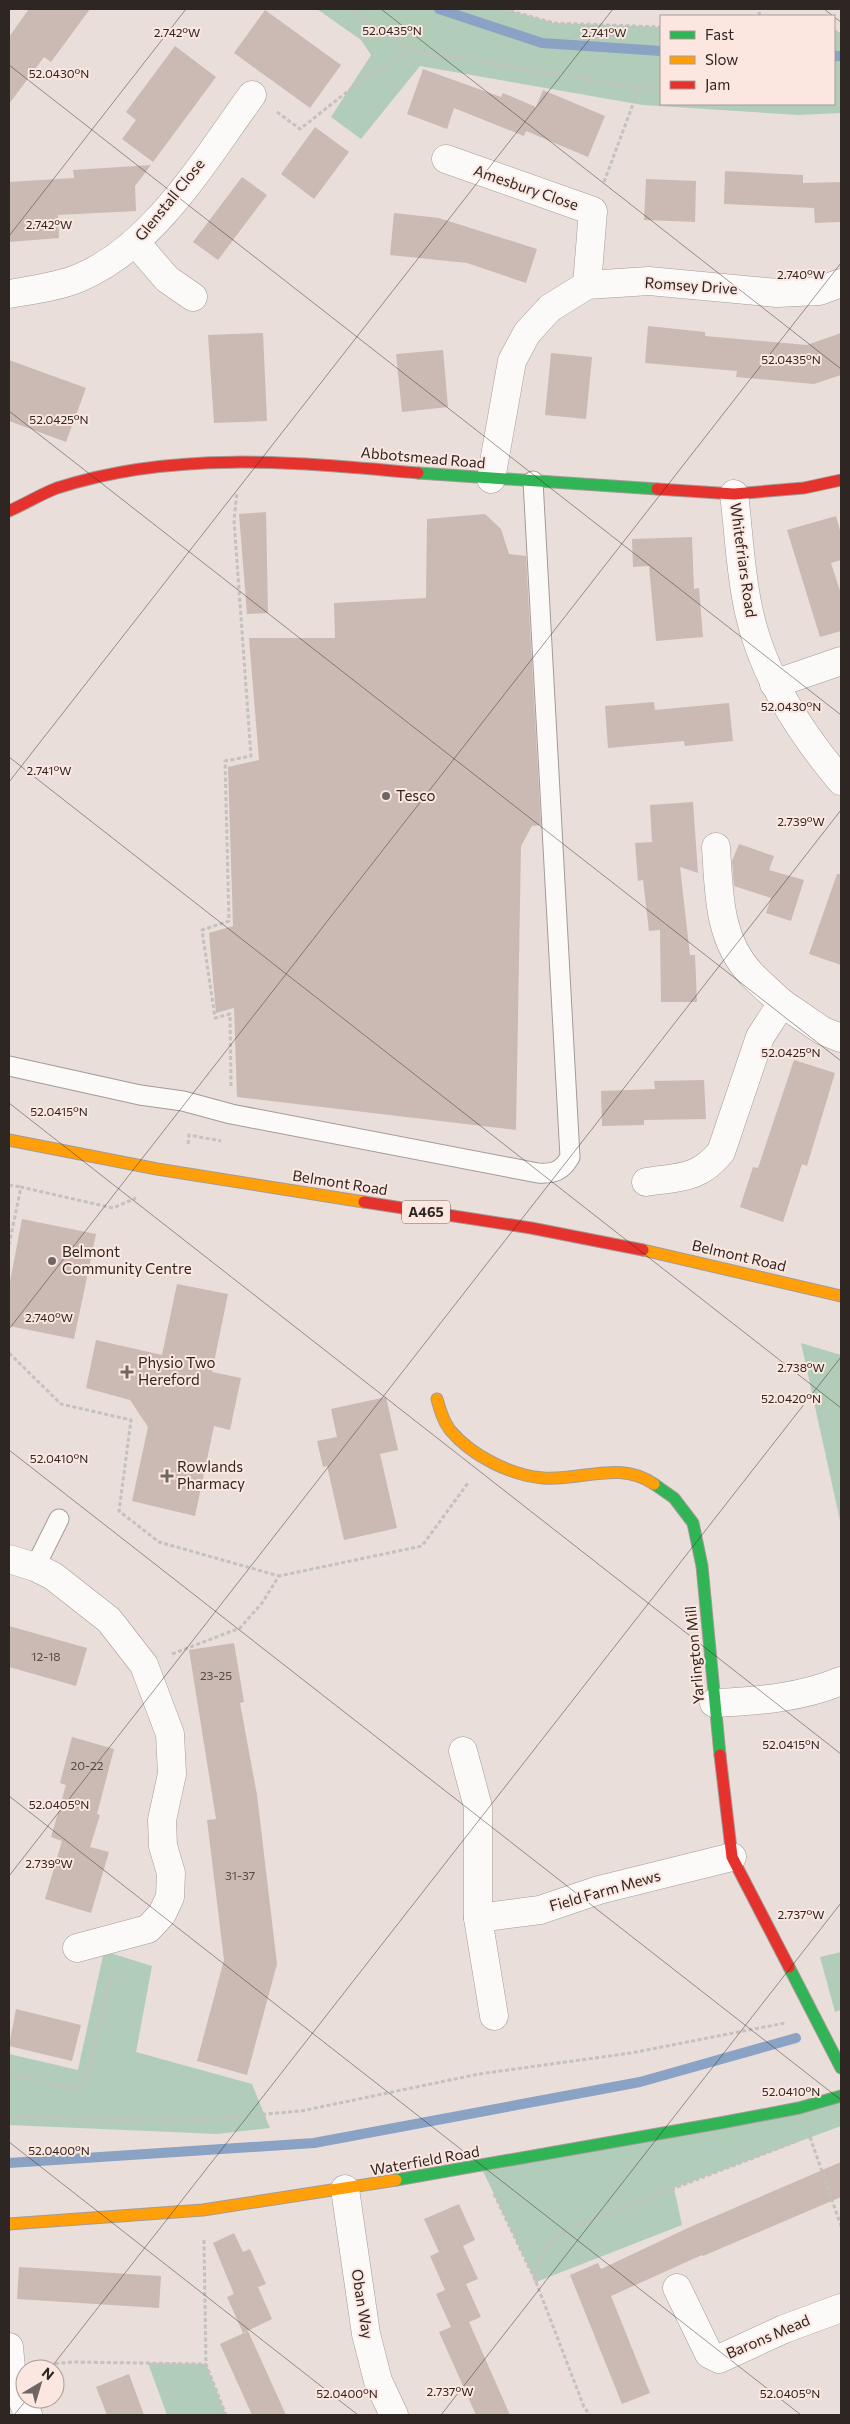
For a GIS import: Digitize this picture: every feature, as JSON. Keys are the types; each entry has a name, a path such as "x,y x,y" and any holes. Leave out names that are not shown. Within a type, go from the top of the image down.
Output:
{"main road":[{"name":"Abbotsmead Road","path":"9,511 55,489 107,474 159,466 239,462 342,466 734,494 804,488 841,480"},
{"name":"Belmont Road","path":"9,1140 186,1172 604,1242 756,1274 841,1296"},
{"name":"Yarlington Mill","path":"437,1399 443,1418 450,1430 467,1446 486,1459 512,1471 544,1478 616,1471 646,1478 674,1498 693,1522 702,1566 714,1703 732,1857 841,2068"},
{"name":"Waterfield Road","path":"9,2224 203,2210 345,2189 799,2108 841,2096"}],"street":[{"name":"Glenstall Close","path":"9,294 79,278 136,243 177,197 252,94"},
{"name":"Amesbury Close","path":"446,160 593,211 588,285"},
{"path":"136,243 168,279 192,297"},
{"name":"Romsey Drive","path":"491,478 512,361 527,333 550,308 588,285 649,281 776,293 820,291 841,283"},
{"name":"Whitefriars Road","path":"734,494 749,612 760,649 774,684 812,746 841,781"},
{"path":"774,684 841,661"},
{"path":"716,847 720,910 729,939 750,972 782,1003 823,1031 841,1038"},
{"path":"646,1182 692,1175 709,1166 721,1152 760,1037 782,1003"},
{"path":"9,1559 35,1567 73,1590 109,1620 144,1665 170,1734 172,1774 162,1820 163,1846 171,1873 170,1897 162,1914 148,1929 77,1948"},
{"path":"714,1703 770,1700 798,1695 841,1681"},
{"path":"463,1751 478,1807 478,1918 494,2016"},
{"name":"Field Farm Mews","path":"478,1918 540,1910 599,1890 732,1857"},
{"name":"Oban Way","path":"345,2189 366,2334 378,2382 394,2415"},
{"name":"Barons Mead","path":"677,2288 709,2354 718,2359 784,2329 841,2308"},
{"path":"10,2358 28,2415"}],"lane":[{"path":"9,1066 140,1095 183,1101 231,1114 538,1173 553,1174 564,1168 570,1157 533,481"},
{"path":"35,1567 59,1518"}],"path":[{"path":"349,9 410,50 639,88 660,89"},
{"path":"504,9 554,23 660,28"},
{"path":"252,94 300,129 352,88 410,50"},
{"path":"593,211 639,88"},
{"path":"231,1114 230,1014 215,1018 202,930 229,922 225,761 251,756 234,520 239,462"},
{"path":"9,1185 21,1187"},
{"path":"9,1353 62,1404 130,1420 119,1511 159,1542 279,1576 422,1546 486,1459"},
{"path":"144,1665 240,1628 262,1603 279,1576"},
{"path":"9,2074 75,2089 84,2079 88,2074 119,1938"},
{"path":"9,2117 183,2121 301,2111 479,2074 631,2053 782,2024 814,2014"},
{"path":"799,2108 841,2226"},
{"path":"536,2282 538,2260 549,2242 568,2229 817,2134"},
{"path":"480,2166 536,2282 584,2407 590,2415"},
{"path":"203,2210 206,2364 226,2415"},
{"path":"10,2358 72,2362 206,2364"}],"green space":[{"path":"317,9 504,9 554,23 660,27 660,105 835,105 835,32 841,32 841,113 798,115 643,105 420,66 361,139 331,117 371,55 361,40"},
{"path":"801,1343 841,1355 841,1525"},
{"path":"104,1951 152,1966 136,2052 252,2084 270,2128 217,2134 9,2125 9,2054 78,2070"},
{"path":"841,1952 841,2010 835,2012 820,1957"},
{"path":"841,2096 841,2126 674,2188 682,2225 536,2282 481,2167"},
{"path":"148,2363 206,2364 226,2415 167,2415"}],"building":[{"path":"29,9 90,9 51,62 44,57 9,104 9,37"},
{"path":"265,10 341,65 310,108 234,53"},
{"path":"175,46 216,77 153,162 122,139 136,120 126,112"},
{"path":"423,69 501,97 503,93 536,107 543,90 605,116 588,157 526,131 524,136 454,108 447,129 407,114"},
{"path":"315,127 349,152 314,199 281,174"},
{"path":"151,165 135,186 136,211 58,215 59,238 9,242 9,182 74,178 73,170"},
{"path":"725,171 803,175 803,183 841,182 841,222 815,223 814,208 724,204"},
{"path":"242,177 267,195 218,260 193,242"},
{"path":"646,179 696,181 695,222 644,220"},
{"path":"394,213 439,218 537,249 526,283 467,263 390,255"},
{"path":"648,326 705,332 705,336 807,345 841,333 841,375 814,384 736,377 737,371 645,363"},
{"path":"263,333 267,421 214,423 208,335"},
{"path":"443,350 448,407 402,412 396,354"},
{"path":"551,353 592,357 586,419 545,415"},
{"path":"9,360 86,388 66,442 9,421"},
{"path":"266,512 268,613 247,614 239,514"},
{"name":"Tesco","path":"485,514 501,529 509,554 526,556 541,825 532,826 521,846 516,1130 237,1097 234,1008 216,1013 209,933 233,926 228,767 259,760 249,638 335,638 334,603 426,598 427,519"},
{"path":"836,516 841,534 841,560 831,563 841,594 841,631 820,637 787,530"},
{"path":"692,537 694,589 699,588 703,637 656,641 649,566 633,567 632,539"},
{"path":"654,702 655,710 729,703 733,741 685,746 684,741 608,748 605,706"},
{"path":"693,802 698,873 680,867 690,955 695,955 697,1002 661,1002 660,930 649,931 643,880 638,881 635,843 652,842 650,805"},
{"path":"739,844 774,856 769,870 804,880 791,921 766,913 771,898 734,886 732,861"},
{"path":"837,874 841,874 841,965 809,954"},
{"path":"794,1060 835,1073 807,1166 802,1164 783,1222 740,1207 753,1167 758,1168"},
{"path":"704,1080 706,1119 644,1120 644,1125 602,1126 601,1091 655,1089 654,1081"},
{"name":"Belmont Community Centre","path":"22,1219 96,1234 74,1339 9,1326 9,1287"},
{"path":"177,1284 228,1294 212,1372 241,1378 230,1430 214,1426 195,1516 132,1501 148,1427 130,1400 86,1388 96,1340 162,1355"},
{"path":"386,1397 398,1450 380,1454 397,1528 344,1540 327,1466 323,1467 317,1441 337,1437 331,1409"},
{"path":"9,1626 87,1648 76,1686 9,1667"},
{"path":"234,1643 244,1702 240,1703 257,1795 277,1964 247,2075 197,2061 224,1960 207,1820 216,1819 189,1650"},
{"path":"72,1737 114,1749 97,1814 100,1815 90,1847 109,1852 91,1913 45,1899 62,1841 51,1837 66,1785 60,1783"},
{"path":"16,2009 81,2025 72,2061 9,2046"},
{"path":"841,2162 841,2197 702,2255 611,2296 650,2393 622,2404 570,2275 598,2263 601,2269 690,2227"},
{"path":"459,2204 475,2240 463,2246 478,2279 466,2284 481,2317 469,2322 510,2415 476,2415 439,2332 451,2327 436,2294 445,2290 430,2256 439,2252 424,2219"},
{"path":"234,2233 243,2252 250,2249 266,2284 258,2287 272,2319 243,2333 227,2297 234,2294 213,2243"},
{"path":"19,2267 161,2276 159,2308 17,2299"},
{"path":"248,2331 286,2415 252,2415 220,2344"},
{"path":"129,2374 144,2415 107,2415 96,2387"}],"waterway":[{"path":"439,9 542,43 660,51"},
{"path":"835,56 841,56"},
{"path":"9,2163 314,2143 640,2082 796,2038"}],"traffic: fast":[{"path":"418,473 657,489"},
{"path":"654,1484 674,1498 693,1523 702,1566 720,1755"},
{"path":"789,1967 841,2068"},
{"path":"396,2180 720,2123 799,2108 841,2096"}],"traffic: slow":[{"path":"9,1140 157,1169 364,1202"},
{"path":"643,1250 841,1296"},
{"path":"437,1399 445,1423 450,1430 469,1448 492,1463 518,1473 543,1478 614,1472 641,1477 654,1484"},
{"path":"9,2224 203,2210 396,2180"}],"traffic: jam":[{"path":"9,511 57,488 101,476 145,468 236,462 327,465 418,473"},
{"path":"657,489 734,494 804,488 841,480"},
{"path":"364,1202 531,1228 643,1250"},
{"path":"720,1755 732,1857 789,1967"}],"place":[{"name":"Tesco","path":"386,796"},
{"name":"Belmont Community Centre","path":"52,1261"},
{"name":"Physio Two Hereford","path":"127,1372"},
{"name":"Rowlands Pharmacy","path":"167,1476"}]}
